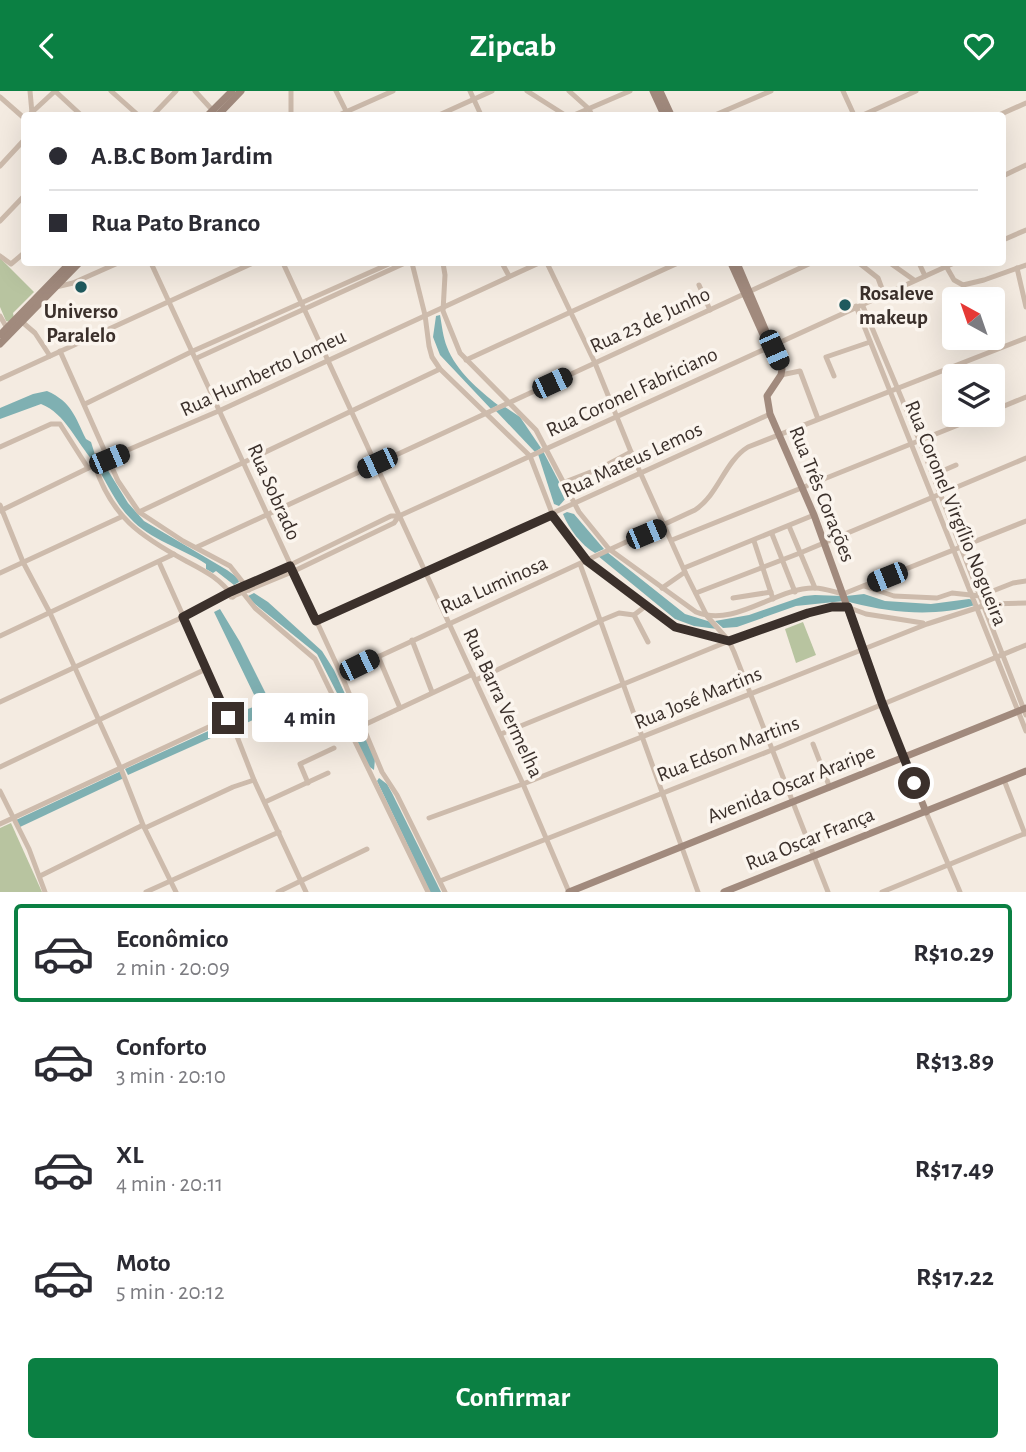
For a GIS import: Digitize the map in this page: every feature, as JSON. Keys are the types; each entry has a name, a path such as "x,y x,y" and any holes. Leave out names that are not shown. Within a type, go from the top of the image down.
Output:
{"street":[{"path":"30,91 31,112"},
{"path":"33,112 55,91 78,112"},
{"path":"111,91 135,112"},
{"path":"195,91 212,112"},
{"path":"216,112 232,91"},
{"path":"216,112 241,91"},
{"path":"291,91 291,112"},
{"path":"336,91 346,112"},
{"path":"351,112 393,91"},
{"path":"470,91 480,112"},
{"path":"446,112 492,91"},
{"path":"527,91 560,112"},
{"path":"569,91 591,112 630,91"},
{"path":"653,91 663,112"},
{"path":"660,91 670,112"},
{"path":"722,112 771,91"},
{"path":"843,91 853,112"},
{"path":"870,112 916,91"},
{"path":"155,112 173,92"},
{"path":"0,97 21,116"},
{"path":"1006,112 1026,103"},
{"path":"0,110 7,104"},
{"path":"0,166 21,143"},
{"path":"1006,175 1026,165"},
{"path":"2,217 21,199"},
{"path":"1006,239 1026,230"},
{"path":"0,256 8,264 21,256"},
{"path":"946,266 960,285 984,280 1026,265"},
{"path":"0,344 68,266"},
{"path":"55,288 76,266"},
{"path":"46,292 111,266"},
{"name":"Rua Sobrado","path":"152,266 341,674 382,772 397,795 445,892"},
{"path":"0,379 247,266"},
{"name":"Rua Barra Vermelha","path":"285,266 501,734 569,892"},
{"path":"381,270 387,266"},
{"path":"197,358 381,270 395,266"},
{"path":"413,266 432,357 440,369 530,456 552,515 587,561 675,627 729,641"},
{"path":"444,266 443,311 457,348 536,430 574,503 588,525 609,549 692,610 707,616 727,615 815,588 843,594 1026,521"},
{"path":"504,266 509,276"},
{"name":"Rua Humberto Lomeu","path":"1,509 221,411 532,266"},
{"path":"548,266 595,363 640,473 684,570 707,616 729,641 828,892"},
{"path":"466,360 671,266"},
{"path":"733,266 771,338 771,345 782,369 781,375 800,371 818,419"},
{"path":"738,266 748,292"},
{"name":"Rua 23 de Junho","path":"197,547 804,266"},
{"path":"863,266 878,278 884,294"},
{"path":"894,266 914,280"},
{"path":"920,266 925,275"},
{"name":"Rua Coronel Fabriciano","path":"0,702 224,597 291,569 391,516 399,516 946,266"},
{"path":"1017,268 1026,307"},
{"path":"699,285 710,310"},
{"name":"Rua Coronel Virgílio Nogueira","path":"859,305 870,342 920,442 933,475 937,495"},
{"name":"Rua Coronel Virgílio Nogueira","path":"859,305 913,444 937,495 1024,711 1026,731"},
{"path":"85,404 193,351 304,306"},
{"path":"0,316 7,328"},
{"path":"0,335 19,320"},
{"path":"19,320 35,334 50,356"},
{"name":"Rua Luminosa","path":"341,674 664,526 705,502 741,451 1026,338"},
{"path":"834,376 826,358 870,342"},
{"path":"61,351 118,481 139,512 183,541 230,566 255,608 315,659 425,891"},
{"path":"139,512 440,369"},
{"name":"Rua Três Corações","path":"781,375 767,396 770,414 814,515 882,703 960,892"},
{"path":"1005,406 1026,397"},
{"name":"Rua Mateus Lemos","path":"316,621 427,573 770,414"},
{"path":"0,447 55,423 60,424 92,467 121,517 147,538 215,576 232,594"},
{"path":"672,540 956,427"},
{"path":"565,482 601,468 631,452"},
{"path":"696,593 1026,459"},
{"path":"933,475 956,465"},
{"path":"1,509 176,892"},
{"path":"662,588 684,570 814,515"},
{"path":"0,573 121,517"},
{"path":"789,526 815,588"},
{"path":"772,534 795,592"},
{"path":"754,541 773,599"},
{"path":"0,636 174,554"},
{"path":"159,562 254,781 306,892"},
{"path":"580,564 698,892"},
{"path":"864,586 894,596 937,598 950,593 976,595 1026,581"},
{"path":"733,599 771,592"},
{"name":"Rua José Martins","path":"429,818 644,737 927,624 993,603 1026,604"},
{"path":"364,725 432,692 475,677 619,613 634,615 647,605"},
{"path":"501,734 729,641 808,613 832,607 848,607 866,614 927,624"},
{"path":"634,615 648,642"},
{"path":"412,640 432,692"},
{"name":"Rua Edson Martins","path":"440,881 772,750 1026,645"},
{"path":"378,656 400,708"},
{"path":"0,767 206,669"},
{"name":"Avenida Oscar Araripe","path":"569,892 1024,711"},
{"path":"0,824 228,718"},
{"path":"813,744 830,788"},
{"path":"307,782 300,764 334,748"},
{"name":"Rua Oscar França","path":"724,892 1026,771"},
{"path":"370,775 382,772"},
{"path":"265,802 328,773"},
{"path":"882,892 1025,834 1004,780"},
{"path":"40,876 233,787 254,781"},
{"path":"0,791 45,892"},
{"path":"146,892 279,832"},
{"path":"278,892 367,849"}],"green space":[{"path":"0,258 34,292 13,313 14,318 10,322 6,321 0,307"},
{"path":"803,622 816,655 796,663 785,629"},
{"path":"11,823 42,892 0,892 0,828"}],"water":[{"path":"440,315 446,343 456,364 498,405 491,409 440,355 433,337 436,316"},
{"path":"47,391 62,400 72,411 86,439 91,442 97,461 94,462 57,414 41,404 0,419 0,408"},
{"path":"505,407 520,417 541,448 535,452 496,411"},
{"path":"543,451 567,497 559,506 554,504 538,454"},
{"path":"104,464 128,503 144,521 227,570 238,578 239,582 234,585 216,571 213,573 206,569 206,564 138,526 120,506 97,467"},
{"path":"563,514 574,514 604,549 595,553 580,541"},
{"path":"607,552 685,614 711,622 717,629 694,626 675,619 598,556"},
{"path":"254,593 268,602 322,651 334,670 375,759 374,770 367,765 340,699 317,654 250,600 248,596"},
{"path":"864,594 885,601 931,604 969,599 973,600 975,605 945,611 898,611 849,602 846,596"},
{"path":"804,596 842,596 844,601 796,606 737,627 723,628 715,621 749,615"},
{"path":"220,609 274,710 236,728 232,720 245,710 259,705 214,612"},
{"path":"228,722 231,729 128,775 125,769"},
{"path":"121,771 124,778 20,827 16,820"},
{"path":"379,778 387,784 392,793 441,892 430,892 377,781"}],"place":[{"name":"Universo Paralelo","path":"81,287"},
{"name":"Rosaleve makeup","path":"845,305"}],"route":[{"path":"228,718 183,617 230,592 290,566 316,621 552,515 587,561 675,627 685,631 729,641 782,620 832,607 848,607 914,783"}]}
